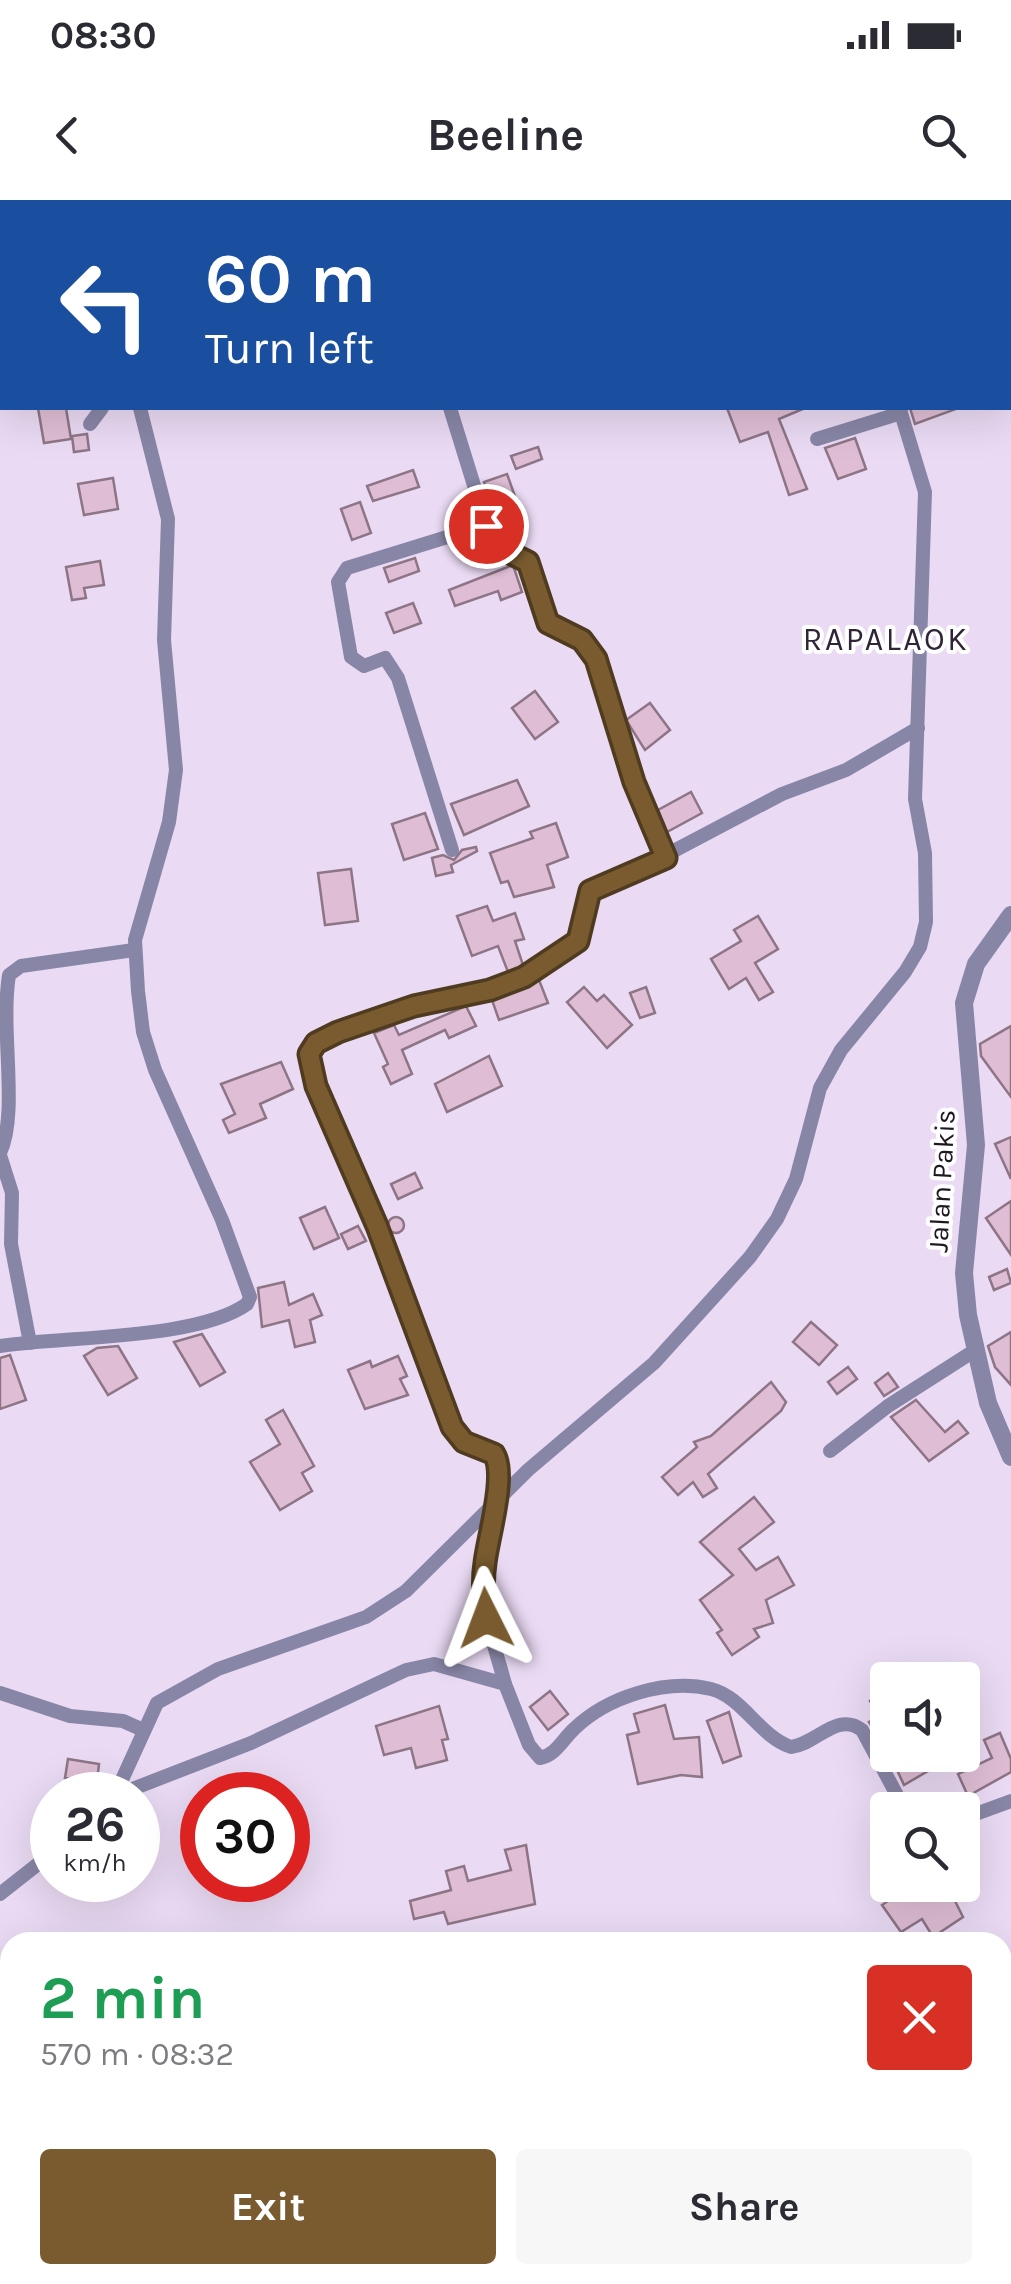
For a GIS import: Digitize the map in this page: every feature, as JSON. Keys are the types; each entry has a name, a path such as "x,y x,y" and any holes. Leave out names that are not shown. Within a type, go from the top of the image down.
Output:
{"street":[{"path":"90,424 100,410"},
{"path":"0,1346 132,1334 228,1315 249,1300 222,1220 155,1070 143,1032 134,950 170,822 176,770 164,640 168,519 141,410"},
{"path":"451,410 486,526 498,547 528,562 548,623 582,640 596,659 634,782 666,855"},
{"path":"126,1772 157,1703 181,1686 366,1618 430,1571 528,1470 654,1363 750,1257 776,1218 796,1179 820,1088 841,1050 920,947 926,853 914,799 925,492 900,410 817,439"},
{"path":"452,850 398,678 385,658 364,666 352,658 338,582 347,568 486,526"},
{"path":"895,1792 862,1730 852,1723 838,1724 792,1747 768,1735 716,1690 658,1687 607,1706 574,1728 552,1753 540,1758 529,1745 505,1684 482,1590 497,1502 497,1458 464,1442 452,1427 377,1226 316,1086 309,1054 316,1043 338,1032 524,977 578,941 590,891 661,864 666,855 782,794 846,770 918,728"},
{"name":"Jalan Pakis","path":"1011,915 976,964 964,1003 976,1145 964,1273 974,1350 988,1403 1011,1457"},
{"path":"30,1343 12,1244 12,1193 0,1154 10,1126 1,1047 9,975 21,966 134,950"},
{"path":"830,1451 888,1406 974,1350"},
{"path":"160,1778 251,1743 406,1670 434,1664 505,1684"},
{"path":"0,1693 70,1716 122,1721 143,1730"},
{"path":"980,1813 1011,1802"},
{"path":"0,1894 30,1870"}],"building":[{"path":"38,410 66,410 71,439 44,443"},
{"path":"728,410 800,410 779,419 807,489 789,495 768,432 740,442"},
{"path":"911,410 953,410 915,424"},
{"path":"87,434 89,450 74,452 72,436"},
{"path":"855,438 866,469 838,479 825,448"},
{"path":"538,447 542,459 516,469 511,456"},
{"path":"413,470 419,487 373,501 367,486"},
{"path":"507,474 517,502 493,511 484,482"},
{"path":"113,478 118,509 84,515 78,484"},
{"path":"360,502 371,533 352,540 341,509"},
{"path":"415,558 419,571 389,582 384,568"},
{"path":"100,561 104,585 84,588 86,598 72,600 66,567"},
{"path":"513,565 522,592 501,600 498,591 455,606 449,590"},
{"path":"413,603 421,623 394,633 386,613"},
{"path":"535,691 558,722 535,739 512,708"},
{"path":"650,703 670,730 645,750 626,720"},
{"path":"517,780 529,806 464,835 451,804"},
{"path":"691,792 702,813 667,832 658,810"},
{"path":"425,813 438,849 404,860 392,824"},
{"path":"556,823 568,857 547,865 554,887 514,897 508,881 501,883 490,853 533,838 530,832"},
{"path":"476,847 477,851 451,865 453,872 436,876 432,858 443,855 454,860 462,850"},
{"path":"351,869 358,921 325,925 318,873"},
{"path":"487,906 493,921 515,913 524,939 515,941 523,965 519,968 508,972 498,946 472,956 457,916"},
{"path":"758,916 778,949 755,963 773,992 759,1000 746,978 729,989 711,959 741,941 734,930"},
{"path":"539,980 548,1003 499,1020 492,1000"},
{"path":"584,987 597,1001 604,995 632,1025 607,1048 567,1002"},
{"path":"646,987 655,1013 640,1018 630,993"},
{"path":"466,1006 476,1026 449,1038 445,1030 402,1050 412,1074 391,1084 383,1067 388,1064 374,1033 394,1025 399,1035"},
{"path":"1011,1026 1011,1097 981,1056 980,1044"},
{"path":"489,1056 502,1086 447,1112 435,1084"},
{"path":"281,1062 293,1089 260,1104 266,1118 229,1133 223,1120 235,1114 221,1084"},
{"path":"1011,1137 1011,1179 995,1144"},
{"path":"415,1173 422,1188 398,1199 391,1184"},
{"path":"1011,1201 1011,1255 986,1218"},
{"path":"325,1207 339,1238 314,1249 300,1218"},
{"path":"396,1217 404,1225 396,1233 388,1225"},
{"path":"358,1226 366,1241 348,1249 341,1234"},
{"path":"1007,1269 1011,1283 994,1290 989,1277"},
{"path":"284,1282 289,1305 313,1294 322,1315 310,1320 315,1342 295,1347 289,1320 262,1327 258,1288"},
{"path":"811,1322 837,1345 819,1365 793,1342"},
{"path":"1011,1332 1011,1385 995,1367 988,1346"},
{"path":"202,1334 225,1372 200,1386 174,1342"},
{"path":"118,1346 137,1378 108,1395 84,1356 97,1348"},
{"path":"10,1355 26,1400 0,1409 0,1358"},
{"path":"398,1356 407,1376 400,1379 408,1395 365,1409 348,1370 370,1361 372,1367"},
{"path":"848,1367 857,1379 837,1394 828,1382"},
{"path":"888,1373 898,1387 884,1396 875,1383"},
{"path":"771,1382 786,1402 781,1411 708,1474 717,1488 703,1497 693,1482 678,1495 662,1477 697,1447 694,1442 711,1436"},
{"path":"916,1400 945,1432 958,1421 968,1433 929,1461 891,1417"},
{"path":"283,1410 314,1466 302,1473 312,1491 280,1510 250,1462 280,1444 266,1420"},
{"path":"754,1497 774,1522 739,1549 756,1570 778,1557 794,1585 766,1600 773,1623 754,1629 759,1637 732,1655 717,1633 722,1630 700,1600 733,1575 700,1542"},
{"path":"550,1691 568,1714 548,1730 530,1707"},
{"path":"665,1705 674,1739 699,1737 702,1777 681,1775 638,1784 627,1735 639,1732 634,1714"},
{"path":"439,1706 448,1739 442,1740 447,1760 416,1768 411,1748 384,1755 376,1726"},
{"path":"729,1712 741,1756 723,1763 707,1721"},
{"path":"1000,1733 1011,1759 1011,1772 975,1792 966,1792 958,1774 980,1772 980,1764 992,1758 984,1740"},
{"path":"68,1759 99,1764 98,1772 66,1772"},
{"path":"898,1772 926,1772 904,1785"},
{"path":"526,1845 535,1904 448,1924 444,1912 414,1919 410,1901 451,1890 446,1871 464,1866 468,1881 511,1870 505,1850"},
{"path":"956,1902 963,1917 940,1932 930,1932 922,1919 901,1932 882,1905"}],"district":[{"name":"RAPALAOK","path":"886,639"}],"route":[{"path":"486,526 498,547 516,552 528,562 548,623 582,640 596,659 634,782 666,858 661,864 590,891 584,901 578,941 524,977 490,990 414,1006 338,1032 316,1043 309,1054 310,1071 377,1226 452,1427 464,1442 494,1454 499,1463 495,1482 497,1509 482,1590 486,1618"}]}
